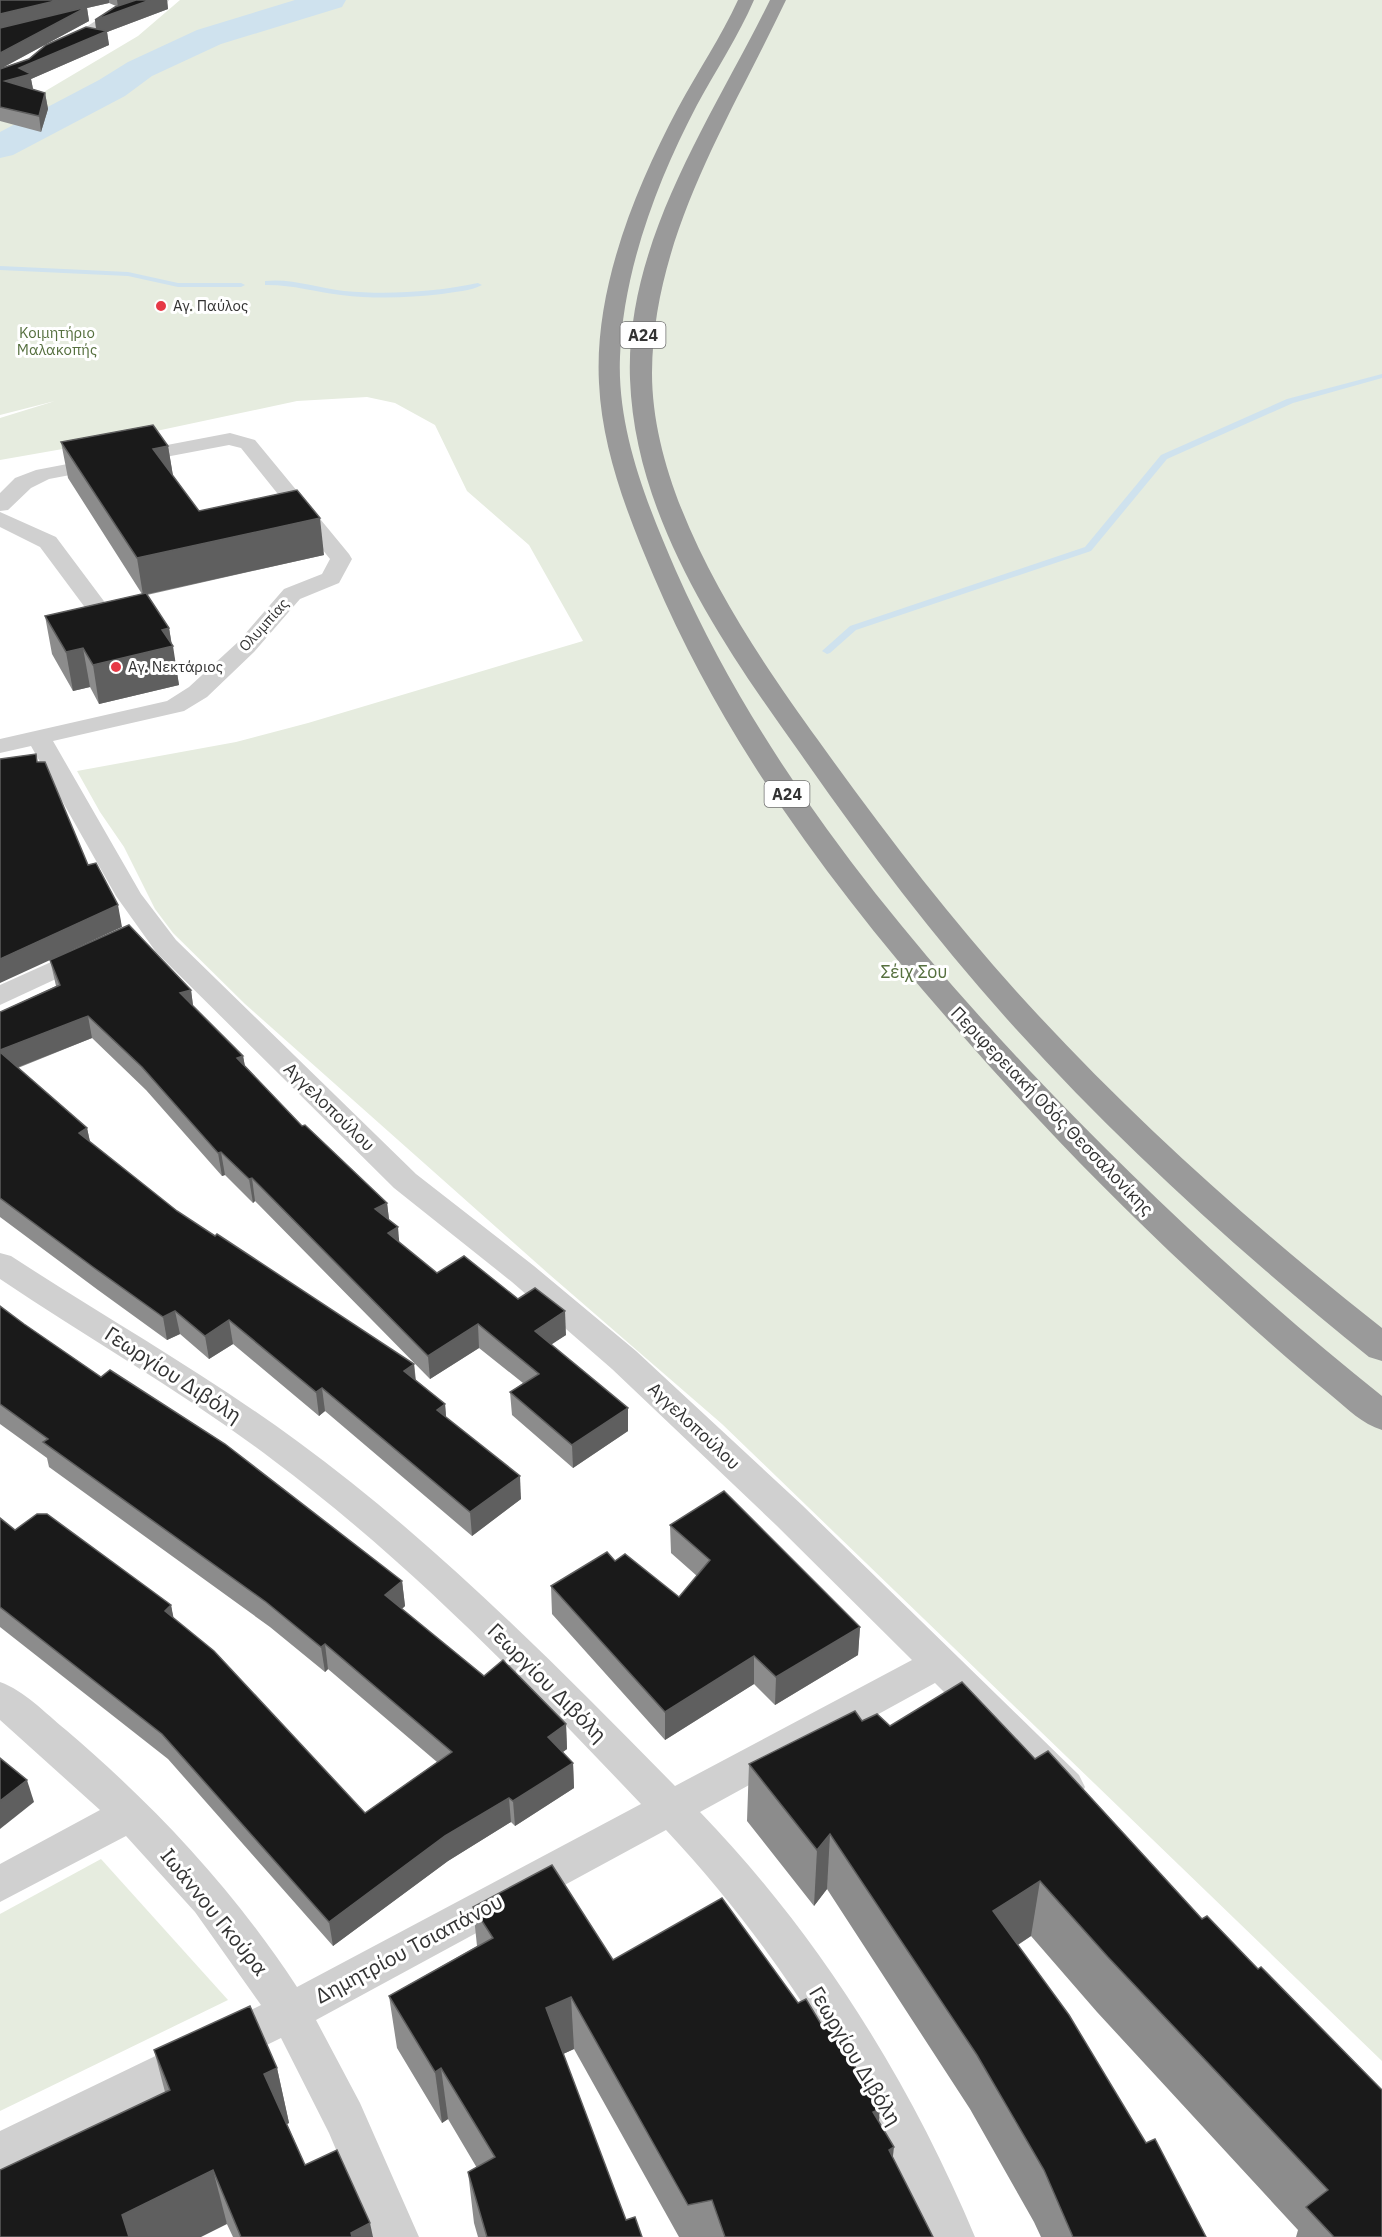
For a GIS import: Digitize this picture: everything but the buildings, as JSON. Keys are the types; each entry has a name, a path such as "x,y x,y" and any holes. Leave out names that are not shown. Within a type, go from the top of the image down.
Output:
{"highway":[{"name":"Περιφερειακή Οδός Θεσσαλονίκης","path":"746,0 687,107 659,168 630,253 610,335 612,419 619,448 639,510 678,607 730,706 767,764 859,893 951,1005 1114,1181 1219,1280 1313,1362 1382,1416"},
{"name":"Α24","path":"778,0 697,160 665,234 643,333 641,376 644,411 658,476 711,599 782,711 880,847 993,984 1101,1098 1260,1249 1382,1348"}],"street":[{"path":"81,16 140,2 162,0"},
{"path":"0,77 25,69 42,55 82,36 104,20 140,2"},
{"path":"0,57 25,69"},
{"name":"Ολυμπίας","path":"0,505 23,483 43,474 212,441 238,441 248,444 341,560 332,578 299,590 285,600 246,647 183,702 160,711 0,746"},
{"path":"0,519 48,542 109,624"},
{"name":"Αγγελοπούλου","path":"39,738 129,896 132,934 405,1180 473,1237 523,1274 624,1360 789,1515 938,1664 1083,1804"},
{"path":"0,996 132,934"},
{"name":"Γεωργίου Διβόλη","path":"0,1264 221,1406 344,1497 441,1581 547,1679 743,1887 798,1961 892,2115 952,2237"},
{"name":"Δημητρίου Τσιαπάνου","path":"0,2154 289,2013 938,1664"},
{"name":"Ιωάννου Γκούρα","path":"0,1698 78,1763 130,1814 170,1854 228,1922 289,2013 345,2117 396,2237"},
{"path":"0,1884 130,1814"}],"green space":[{"name":"Σέιχ Σου","path":"180,0 1382,0 1382,2061 722,1424 550,1275 245,1004 173,933 155,909 124,847 100,812 77,771 236,742 308,723 583,641 529,545 467,491 435,425 395,403 367,397 297,401 114,440 0,460 0,418 55,401 0,415 0,150 6,148 0,147 0,118 138,36"},
{"path":"101,1859 228,2000 0,2111 0,1914"}],"waterway":[{"path":"0,147 112,88 140,69 209,37 330,0"},
{"path":"0,268 128,274 178,285 241,285"},
{"path":"268,283 341,293 375,295 428,293 478,285"},
{"path":"827,651 853,628 1088,549 1164,457 1290,401 1382,376"}],"place":[{"name":"Αγ. Παύλος","path":"161,306"},
{"name":"Αγ. Νεκτάριος","path":"116,667"}],"park label":[{"name":"Κοιμητήριο Μαλακοπής","path":"57,342"}]}
